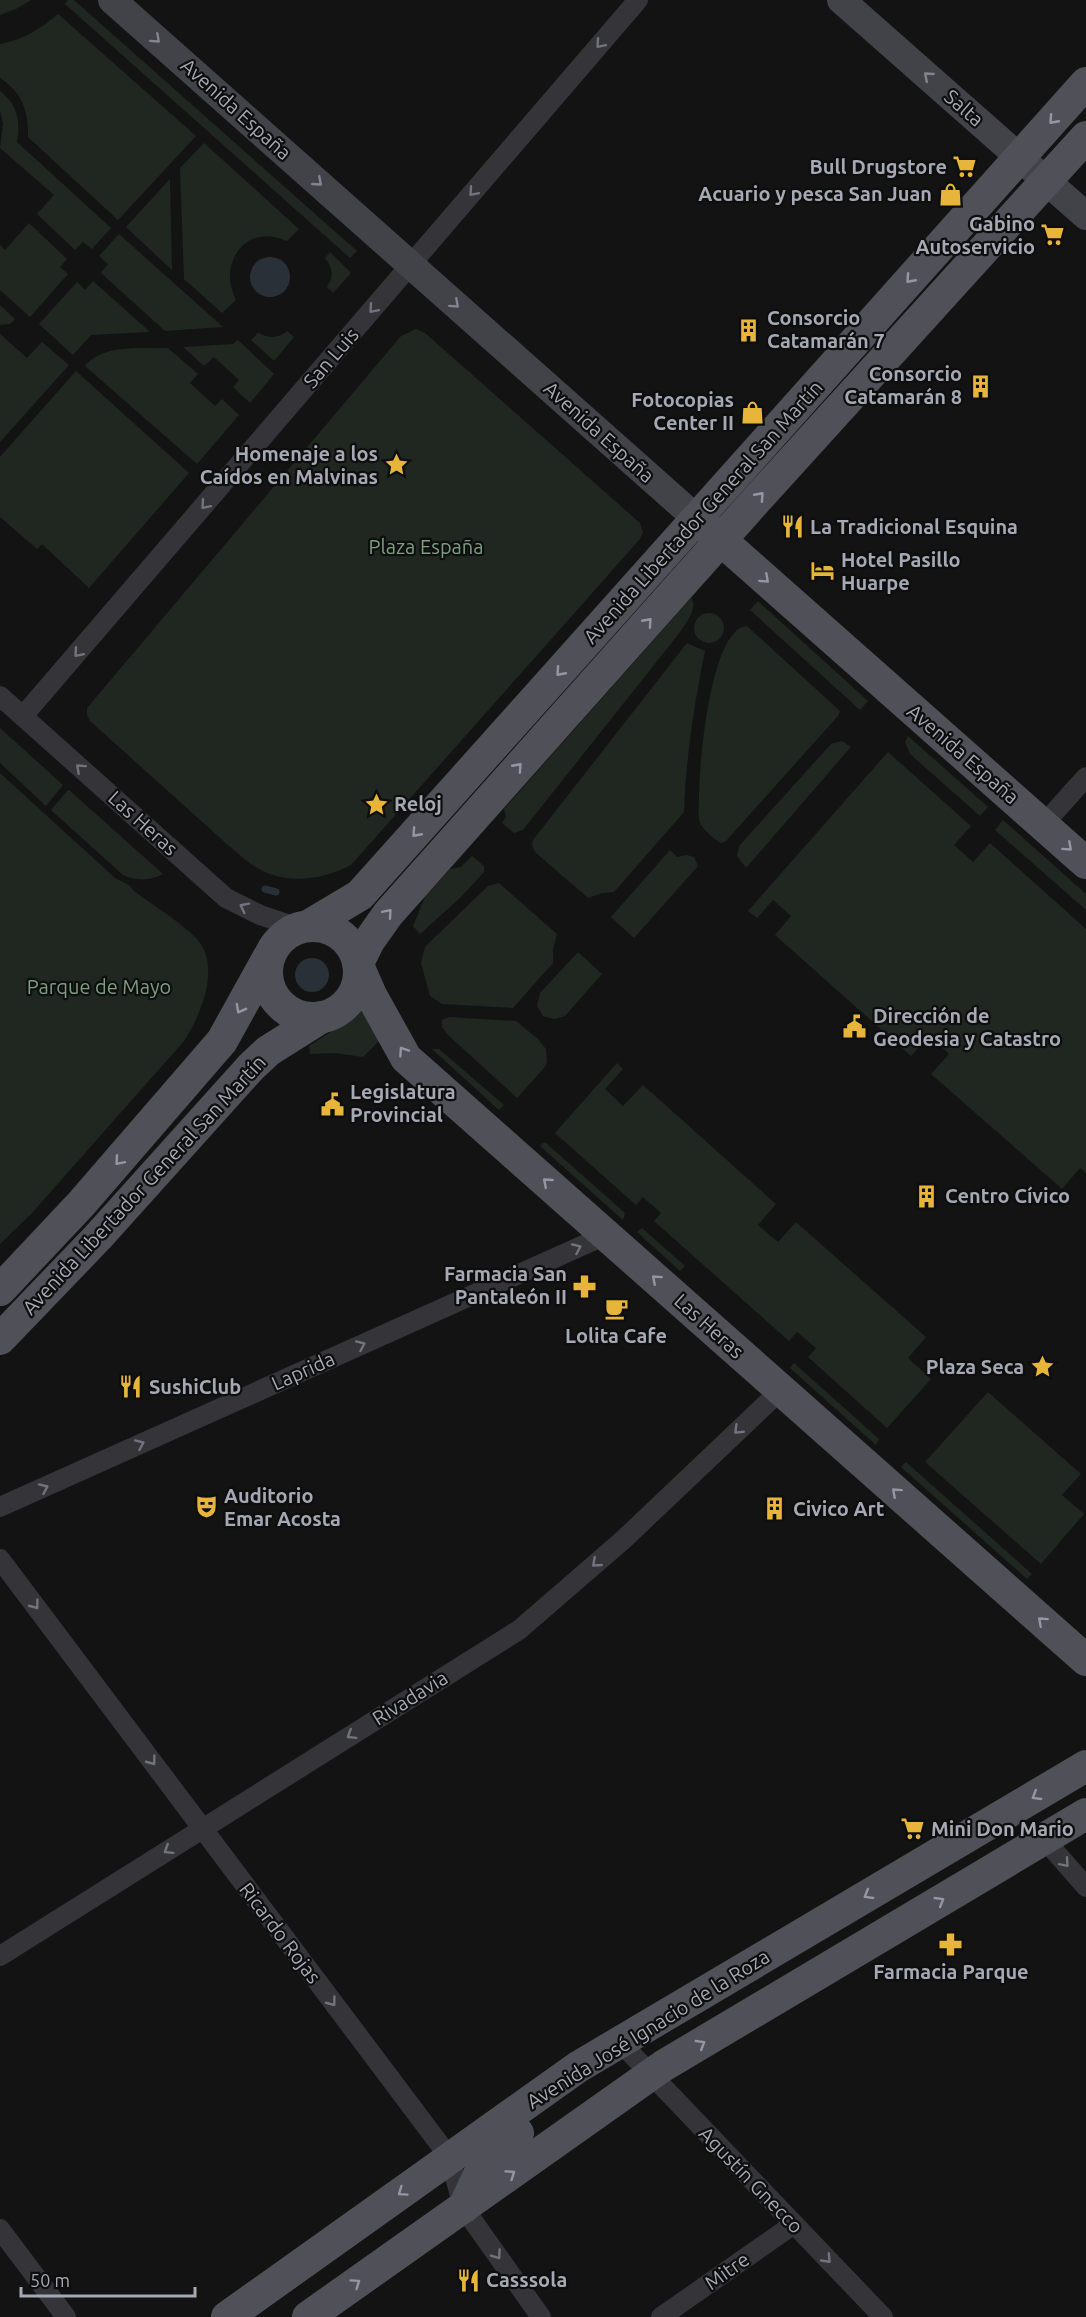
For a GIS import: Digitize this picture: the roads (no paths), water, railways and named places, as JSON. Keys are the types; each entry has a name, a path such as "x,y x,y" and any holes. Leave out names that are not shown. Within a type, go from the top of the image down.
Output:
{"main road":[{"name":"Avenida España","path":"112,0 1086,863"},
{"name":"Salta","path":"841,0 1086,216"},
{"name":"Avenida Libertador General San Martín","path":"303,927 360,895 1086,83"},
{"name":"Avenida Libertador General San Martín","path":"359,967 369,941 388,914 721,540 1086,137"},
{"path":"319,926 334,930 347,940 359,967 357,986 350,1000 337,1011 322,1017 306,1018 291,1013 278,1003 269,990 266,974 268,958 276,944 288,933 303,927 319,926"},
{"name":"Avenida Libertador General San Martín","path":"0,1290 81,1204 222,1041 268,958"},
{"name":"Las Heras","path":"359,967 371,995 406,1058 1086,1660"},
{"name":"Avenida Libertador General San Martín","path":"0,1339 98,1237 250,1067 268,1051 322,1017"},
{"name":"Avenida José Ignacio de la Roza","path":"227,2317 578,2067 1086,1766"},
{"name":"Avenida José Ignacio de la Roza","path":"308,2317 651,2075 1086,1814"},
{"path":"464,2207 488,2155 521,2130 578,2067"}],"street":[{"name":"San Luis","path":"23,716 638,0"},
{"name":"Las Heras","path":"0,696 226,898 260,915 303,927"},
{"path":"1043,825 1086,777"},
{"name":"Laprida","path":"0,1507 606,1235"},
{"name":"Rivadavia","path":"0,1956 519,1630 623,1540 781,1390"},
{"name":"Ricardo Rojas","path":"0,1558 450,2158 464,2207 541,2317"},
{"path":"1044,1839 1086,1887"},
{"name":"Agustín Gnecco","path":"620,2042 883,2317"},
{"name":"Mitre","path":"661,2317 794,2224"},
{"path":"0,2229 66,2317"}],"waterway":[{"path":"265,889 276,892"}],"place":[{"name":"Bull Drugstore","path":"965,167"},
{"name":"Acuario y pesca San Juan","path":"950,194"},
{"name":"Gabino Autoservicio","path":"1053,235"},
{"name":"Consorcio Catamarán 7","path":"749,330"},
{"name":"Consorcio Catamarán 8","path":"980,386"},
{"name":"Fotocopias Center II","path":"752,412"},
{"name":"Homenaje a los Caídos en Malvinas","path":"396,465"},
{"name":"La Tradicional Esquina","path":"792,527"},
{"name":"Hotel Pasillo Huarpe","path":"823,571"},
{"name":"Reloj","path":"376,804"},
{"name":"Dirección de Geodesia y Catastro","path":"855,1027"},
{"name":"Legislatura Provincial","path":"332,1104"},
{"name":"Centro Cívico","path":"927,1196"},
{"name":"Farmacia San Pantaleón II","path":"585,1286"},
{"name":"Lolita Cafe","path":"616,1308"},
{"name":"Plaza Seca","path":"1042,1367"},
{"name":"SushiClub","path":"131,1387"},
{"name":"Auditorio Emar Acosta","path":"206,1507"},
{"name":"Civico Art","path":"775,1509"},
{"name":"Mini Don Mario","path":"913,1829"},
{"name":"Farmacia Parque","path":"951,1945"},
{"name":"Casssola","path":"468,2280"}],"park label":[{"name":"Plaza España","path":"426,547"},
{"name":"Parque de Mayo","path":"99,987"}]}
